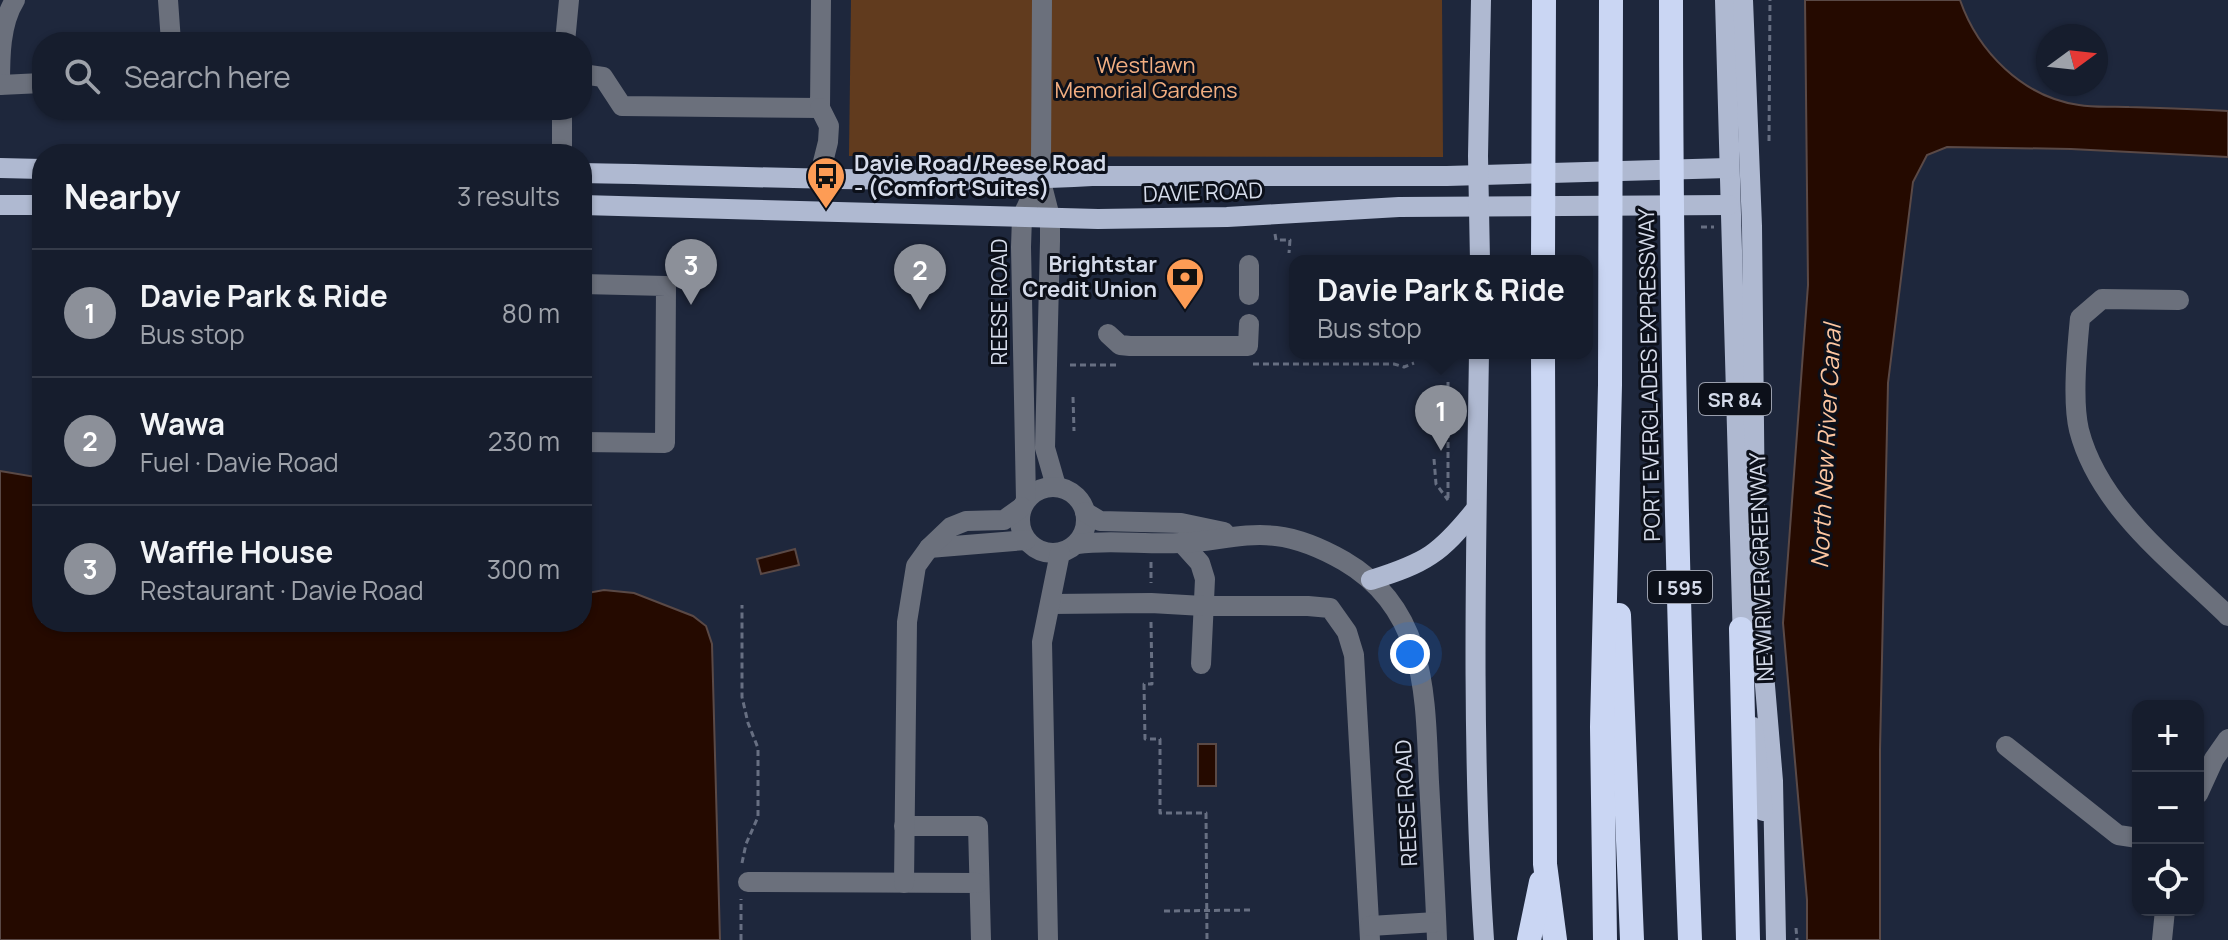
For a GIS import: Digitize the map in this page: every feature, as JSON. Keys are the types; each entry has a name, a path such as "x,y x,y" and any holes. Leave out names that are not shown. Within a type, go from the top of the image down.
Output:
{"highway":[{"path":"1543,255 1544,0"},
{"path":"1605,940 1602,727 1610,385 1611,0"},
{"name":"PORT EVERGLADES EXPRESSWAY","path":"1671,0 1683,768 1690,940"},
{"path":"1543,359 1545,864 1555,940"},
{"path":"1610,385 1632,940"},
{"path":"1741,629 1748,940"},
{"path":"1529,940 1545,864"}],"main road":[{"path":"1480,255 1481,0"},
{"name":"SR 84","path":"1725,0 1741,629 1785,914 1776,940"},
{"path":"1743,0 1752,226 1755,524 1760,626 1785,914"},
{"path":"0,168 32,169"},
{"name":"DAVIE ROAD","path":"592,173 1040,178 1447,176 1728,168"},
{"path":"0,205 32,205"},
{"name":"DAVIE ROAD","path":"592,205 1022,217 1198,218 1357,208 1729,205"},
{"path":"1479,359 1476,509 1478,797 1484,940"},
{"path":"1371,580 1402,571 1429,558 1448,543 1476,509"}],"street":[{"path":"15,0 0,48 0,85 32,83"},
{"path":"168,0 170,32"},
{"path":"566,32 569,0"},
{"path":"819,178 829,126 820,108 821,0"},
{"path":"1042,0 1040,178 1050,217 1045,448 1056,486"},
{"path":"592,75 603,77 622,106 820,108"},
{"path":"562,120 562,144"},
{"name":"REESE ROAD","path":"1024,503 1022,217 1040,178"},
{"path":"1249,265 1249,295"},
{"path":"592,284 666,286 666,364 665,443 592,442"},
{"path":"2179,300 2102,299 2080,318 2076,360 2079,429 2097,474 2127,517 2228,616"},
{"path":"1108,334 1120,345 1130,346 1248,346 1249,324"},
{"path":"904,883 907,622 916,566 951,527 966,521 1004,520 1039,489 1056,486 1075,494 1085,512 1085,529 1068,548 1042,642 1048,940"},
{"path":"1024,503 1020,524 1026,540 1041,551 1068,548"},
{"name":"REESE ROAD","path":"1085,512 1100,521 1181,523 1240,535 1299,540 1327,552 1371,580 1394,605 1411,636 1420,666 1425,705 1437,931"},
{"name":"REESE ROAD","path":"1068,548 1098,541 1182,543 1240,535"},
{"path":"929,548 1026,540"},
{"path":"1182,543 1200,563 1205,579 1201,664"},
{"path":"1051,604 1151,603 1330,608 1347,632 1354,655 1370,933 1437,931"},
{"path":"2204,786 2221,764 2228,739"},
{"path":"2006,746 2118,835 2132,837"},
{"path":"904,826 978,826 981,940"},
{"path":"744,883 978,883"},
{"path":"2162,940 2164,916"}],"path":[{"path":"1769,144 1770,0"},
{"path":"1272,215 1276,240 1290,240 1289,253"},
{"path":"1434,459 1436,484 1448,500 1448,382"},
{"path":"1073,397 1074,431"},
{"path":"1151,543 1152,684 1144,684 1145,739 1160,739 1160,813 1206,813 1207,940"},
{"path":"741,940 742,856 758,817 758,748 742,697 742,605"},
{"path":"1164,911 1251,910"},
{"path":"1785,914 1797,940"}],"green space":[{"name":"Westlawn Memorial Gardens","path":"851,0 1442,0 1443,157 849,156"}],"water":[{"name":"North New River Canal","path":"1805,0 1960,0 1978,37 1991,54 2005,69 2036,91 2036,96 2085,106 2228,111 2228,157 2071,149 1947,147 1927,155 1913,182 1888,383 1880,750 1880,940 1807,940 1807,900 1783,623 1808,285"},
{"path":"0,471 32,476 32,632 592,632 592,592 604,590 634,593 693,616 706,626 712,644 720,940 0,940"},
{"path":"795,549 799,565 761,574 757,559"},
{"path":"1198,744 1216,744 1216,786 1198,786"}],"place":[{"name":"Davie Road/Reese Road - (Comfort Suites)","path":"826,210"},
{"name":"Waffle House","path":"691,305"},
{"name":"Wawa","path":"920,310"},
{"name":"Brightstar Credit Union","path":"1185,311"},
{"name":"Davie Park & Ride","path":"1441,451"}]}
